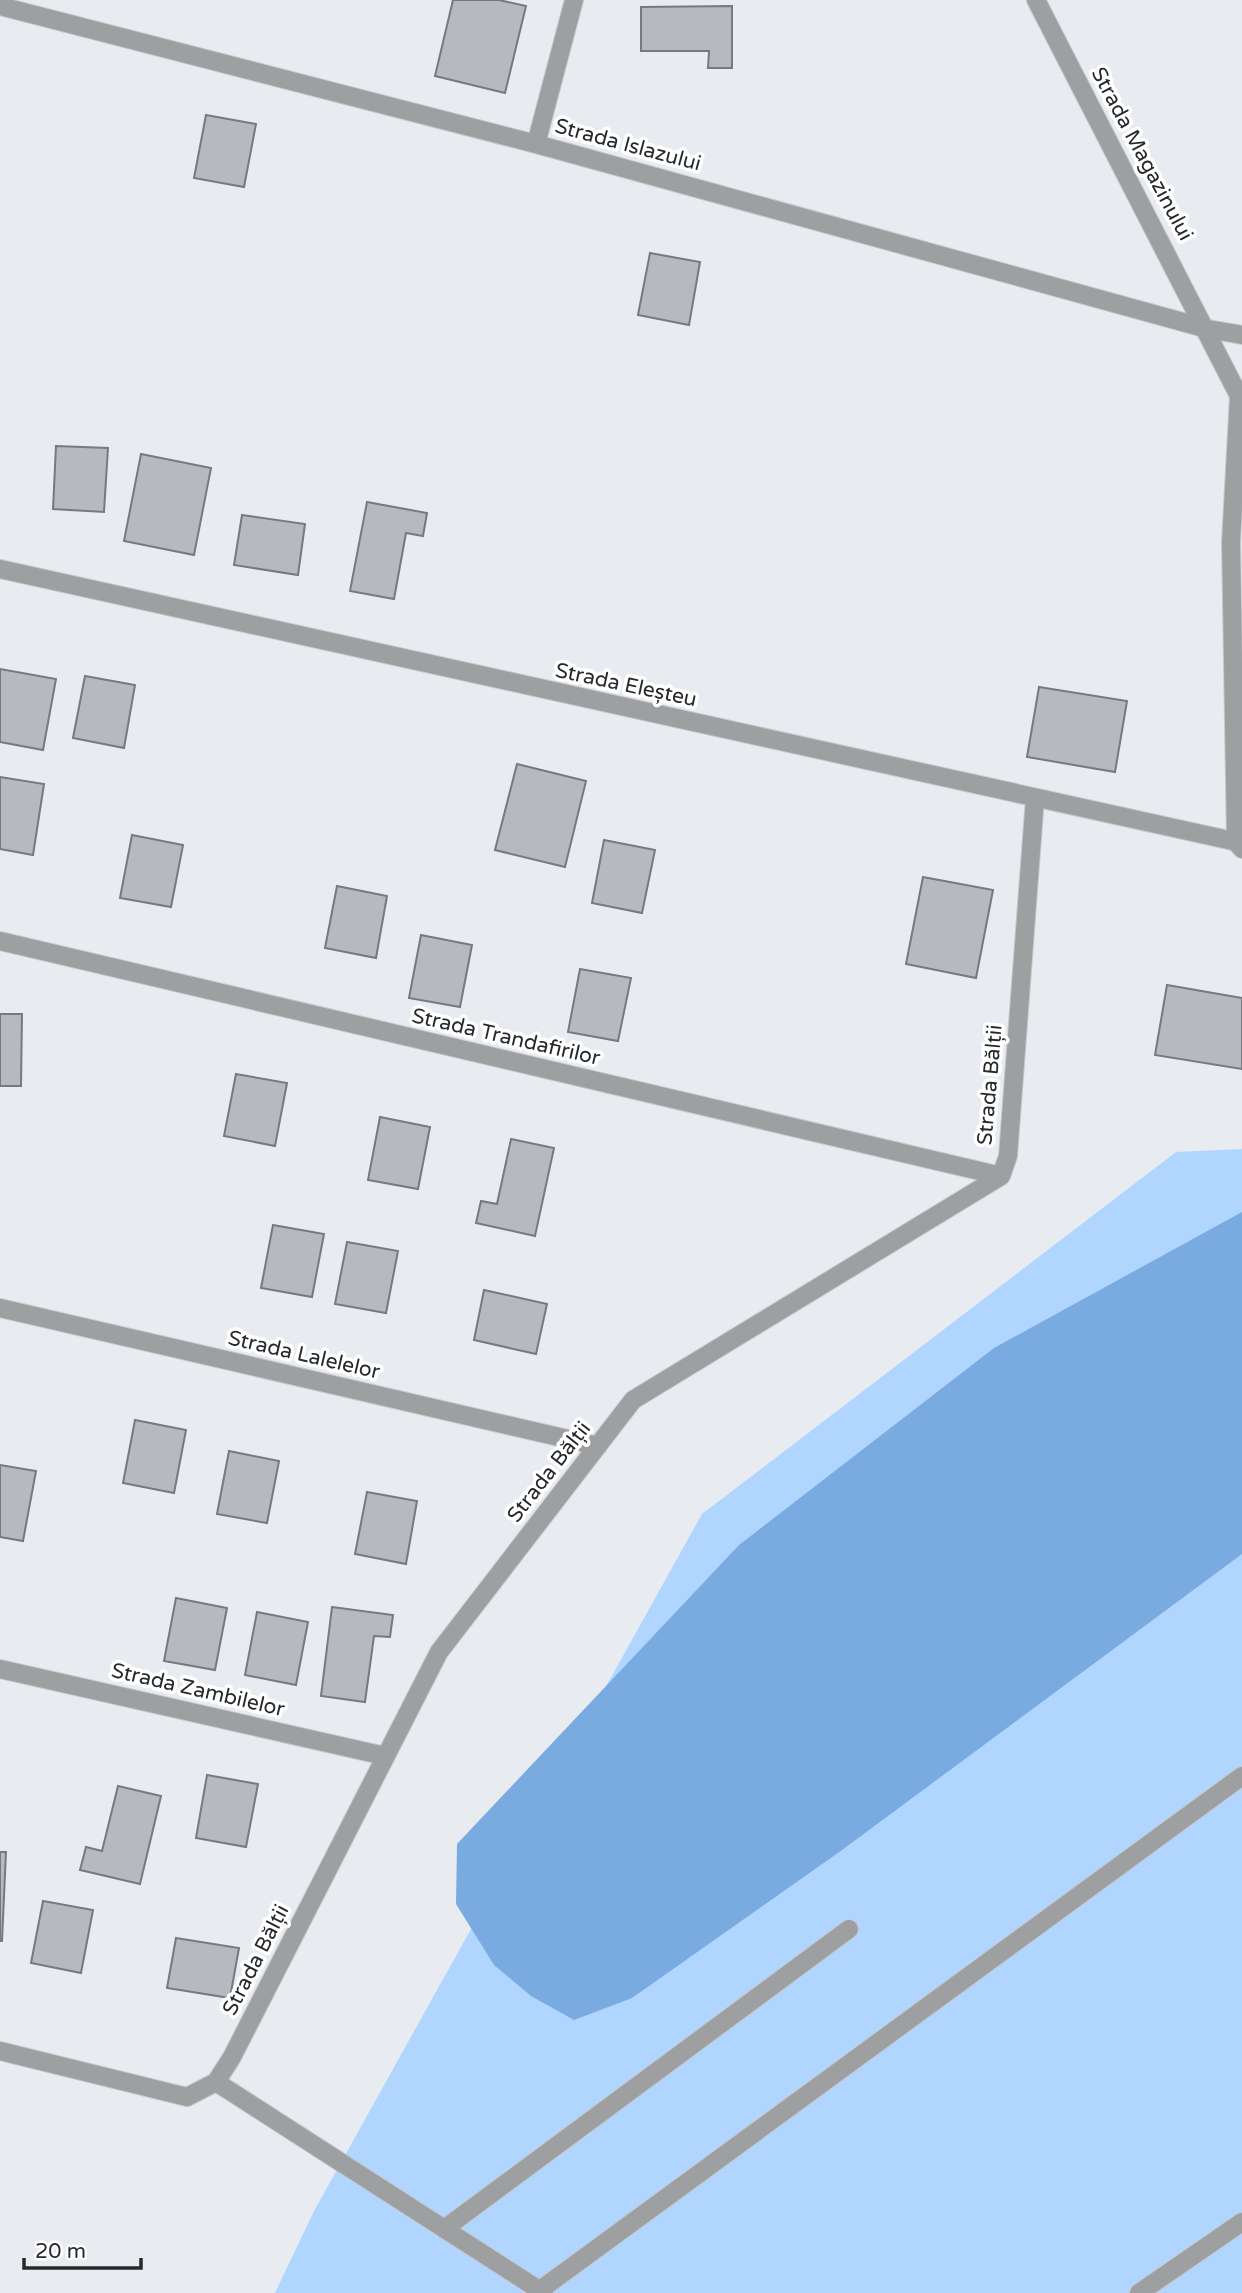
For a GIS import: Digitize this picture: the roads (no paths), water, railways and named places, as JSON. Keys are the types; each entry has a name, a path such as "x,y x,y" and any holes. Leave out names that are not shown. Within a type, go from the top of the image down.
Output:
{"street":[{"path":"536,144 574,0"},
{"name":"Strada Magazinului","path":"1035,0 1208,329 1240,396 1231,542 1240,845"},
{"name":"Strada Islazului","path":"0,6 536,144 1208,329 1242,335"},
{"name":"Strada Eleșteu","path":"0,569 1240,845"},
{"name":"Strada Bălții","path":"216,2081 232,2057 439,1652 633,1400 1001,1177 1008,1156 1035,798"},
{"name":"Strada Trandafirilor","path":"0,941 1001,1177"},
{"name":"Strada Lalelelor","path":"0,1308 598,1446"},
{"name":"Strada Zambilelor","path":"0,1669 386,1756"},
{"path":"0,2051 187,2097 216,2081 542,2292 1242,1776"},
{"path":"444,2229 849,1929"},
{"path":"1139,2293 1242,2222"}]}
